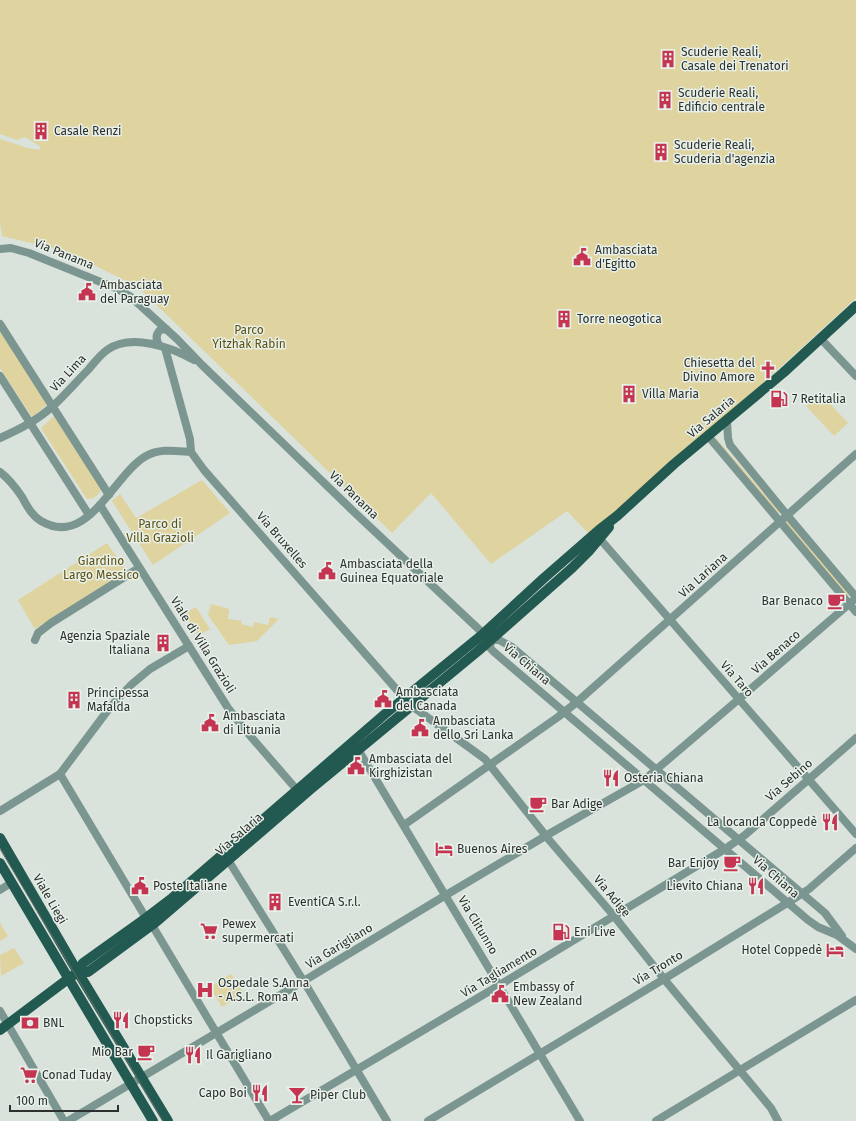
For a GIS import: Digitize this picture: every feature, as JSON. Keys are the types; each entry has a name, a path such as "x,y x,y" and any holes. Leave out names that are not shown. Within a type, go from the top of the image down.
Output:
{"main road":[{"name":"Via Salaria","path":"4,1027 68,978 78,972 88,972 225,857 307,792 356,746 487,637 544,578 617,516 674,464 727,421 821,339 856,306"},
{"name":"Via Salaria","path":"487,637 506,625 572,568 600,539 617,516"},
{"name":"Via Salaria","path":"225,857 297,790 356,746"},
{"name":"Viale Liegi","path":"0,838 78,972 168,1121"},
{"name":"Viale Liegi","path":"0,863 153,1121"}],"street":[{"name":"Via Panama","path":"0,249 11,248 29,253 118,289 131,297 487,637"},
{"path":"0,324 109,495"},
{"path":"0,472 17,490 33,514 45,523 56,526 68,526 77,523 89,515 100,505 134,466 146,456 160,451 175,450 191,452 190,439 163,347 156,340 165,331 171,341 170,344 163,347"},
{"path":"821,339 856,376"},
{"name":"Via Lima","path":"0,438 22,429 53,406 101,355 108,349 117,345 144,343 163,347 186,356 202,365"},
{"path":"0,376 89,515"},
{"path":"727,421 730,445 786,515 856,597"},
{"path":"708,436 856,612"},
{"name":"Via Bruxelles","path":"191,452 204,470 408,702"},
{"name":"Via Lariana","path":"404,825 577,702 856,454"},
{"name":"Viale di Villa Grazioli","path":"100,505 238,722 297,790"},
{"name":"Via Taro","path":"600,539 856,834"},
{"path":"35,640 38,633 51,623 139,568"},
{"name":"Via Benaco","path":"656,770 856,597"},
{"path":"506,625 506,636 512,647"},
{"name":"Via Chiana","path":"849,943 837,935 821,929 812,923 492,651 487,637 499,640 512,647 802,893 829,917 838,932 856,949"},
{"path":"0,811 60,774 111,706 132,684 150,669 189,646"},
{"name":"Via Adige","path":"408,702 485,759 545,836 614,916 771,1108 778,1121"},
{"name":"Via Sebino","path":"738,840 856,738"},
{"name":"Via Clitunno","path":"356,746 580,1121"},
{"path":"644,780 656,770"},
{"path":"60,774 216,1034 274,1120"},
{"name":"Via Garigliano","path":"68,1121 216,1034 545,836 644,780"},
{"name":"Via Tagliamento","path":"274,1120 738,840"},
{"name":"Via Tronto","path":"428,1121 664,979 809,889 856,848"},
{"path":"225,857 304,981 387,1121"},
{"path":"0,890 12,883"},
{"path":"821,929 828,925 829,917"},
{"path":"656,1121 856,1000"},
{"path":"0,1011 4,1027 64,1121"}],"green space":[{"name":"Parco Yitzhak Rabin","path":"0,0 856,0 856,298 737,407 589,534 567,511 491,564 431,493 392,533 138,287 86,261 52,248 2,236 0,222 0,139 28,148 39,150 41,147 25,137 17,140 0,134"},
{"path":"0,329 48,404 32,417 0,368"},
{"path":"820,393 848,423 834,436 806,406"},
{"path":"54,416 101,490 93,498 87,499 41,428"},
{"path":"715,438 717,439 780,512 777,514"},
{"name":"Parco di Villa Grazioli","path":"202,480 230,513 153,565 112,501 120,494 136,518"},
{"path":"787,521 850,595 847,597 784,523"},
{"name":"Giardino Largo Messico","path":"107,543 127,572 35,629 18,600"},
{"path":"211,604 229,609 228,619 242,621 241,624 253,627 254,622 268,625 270,617 279,619 257,641 229,645 208,615"},
{"path":"196,607 210,629 198,636 184,614"},
{"path":"0,923 8,936 0,941"},
{"path":"14,948 24,963 1,976 0,955"},
{"path":"231,974 244,994 222,1007 210,987"}],"tram line":[{"path":"0,849 163,1121"}],"place":[{"name":"Scuderie Reali, Casale dei Trenatori","path":"668,59"},
{"name":"Scuderie Reali, Edificio centrale","path":"665,100"},
{"name":"Casale Renzi","path":"41,131"},
{"name":"Scuderie Reali, Scuderia d'agenzia","path":"661,152"},
{"name":"Ambasciata d'Egitto","path":"582,257"},
{"name":"Ambasciata del Paraguay","path":"87,292"},
{"name":"Torre neogotica","path":"564,319"},
{"name":"Chiesetta del Divino Amore","path":"768,370"},
{"name":"Villa Maria","path":"629,394"},
{"name":"7 Retitalia","path":"779,399"},
{"name":"Ambasciata della Guinea Equatoriale","path":"327,571"},
{"name":"Bar Benaco","path":"836,601"},
{"name":"Agenzia Spaziale Italiana","path":"163,643"},
{"name":"Ambasciata del Canada","path":"383,699"},
{"name":"Principessa Mafalda","path":"74,700"},
{"name":"Ambasciata di Lituania","path":"210,723"},
{"name":"Ambasciata dello Sri Lanka","path":"420,728"},
{"name":"Ambasciata del Kirghizistan","path":"356,766"},
{"name":"Osteria Chiana","path":"611,778"},
{"name":"Bar Adige","path":"538,804"},
{"name":"La locanda Coppedè","path":"830,822"},
{"name":"Buenos Aires","path":"444,849"},
{"name":"Bar Enjoy","path":"732,863"},
{"name":"Poste Italiane","path":"140,886"},
{"name":"Lievito Chiana","path":"756,886"},
{"name":"EventiCA S.r.l.","path":"275,902"},
{"name":"Pewex supermercati","path":"209,931"},
{"name":"Eni Live","path":"561,932"},
{"name":"Hotel Coppedè","path":"835,950"},
{"name":"Ospedale S.Anna - A.S.L. Roma A","path":"205,990"},
{"name":"Embassy of New Zealand","path":"500,994"},
{"name":"Chopsticks","path":"121,1020"},
{"name":"BNL","path":"30,1023"},
{"name":"Mio Bar","path":"146,1052"},
{"name":"Il Garigliano","path":"193,1055"},
{"name":"Conad Tuday","path":"29,1075"},
{"name":"Capo Boi","path":"260,1093"},
{"name":"Piper Club","path":"297,1095"}]}
